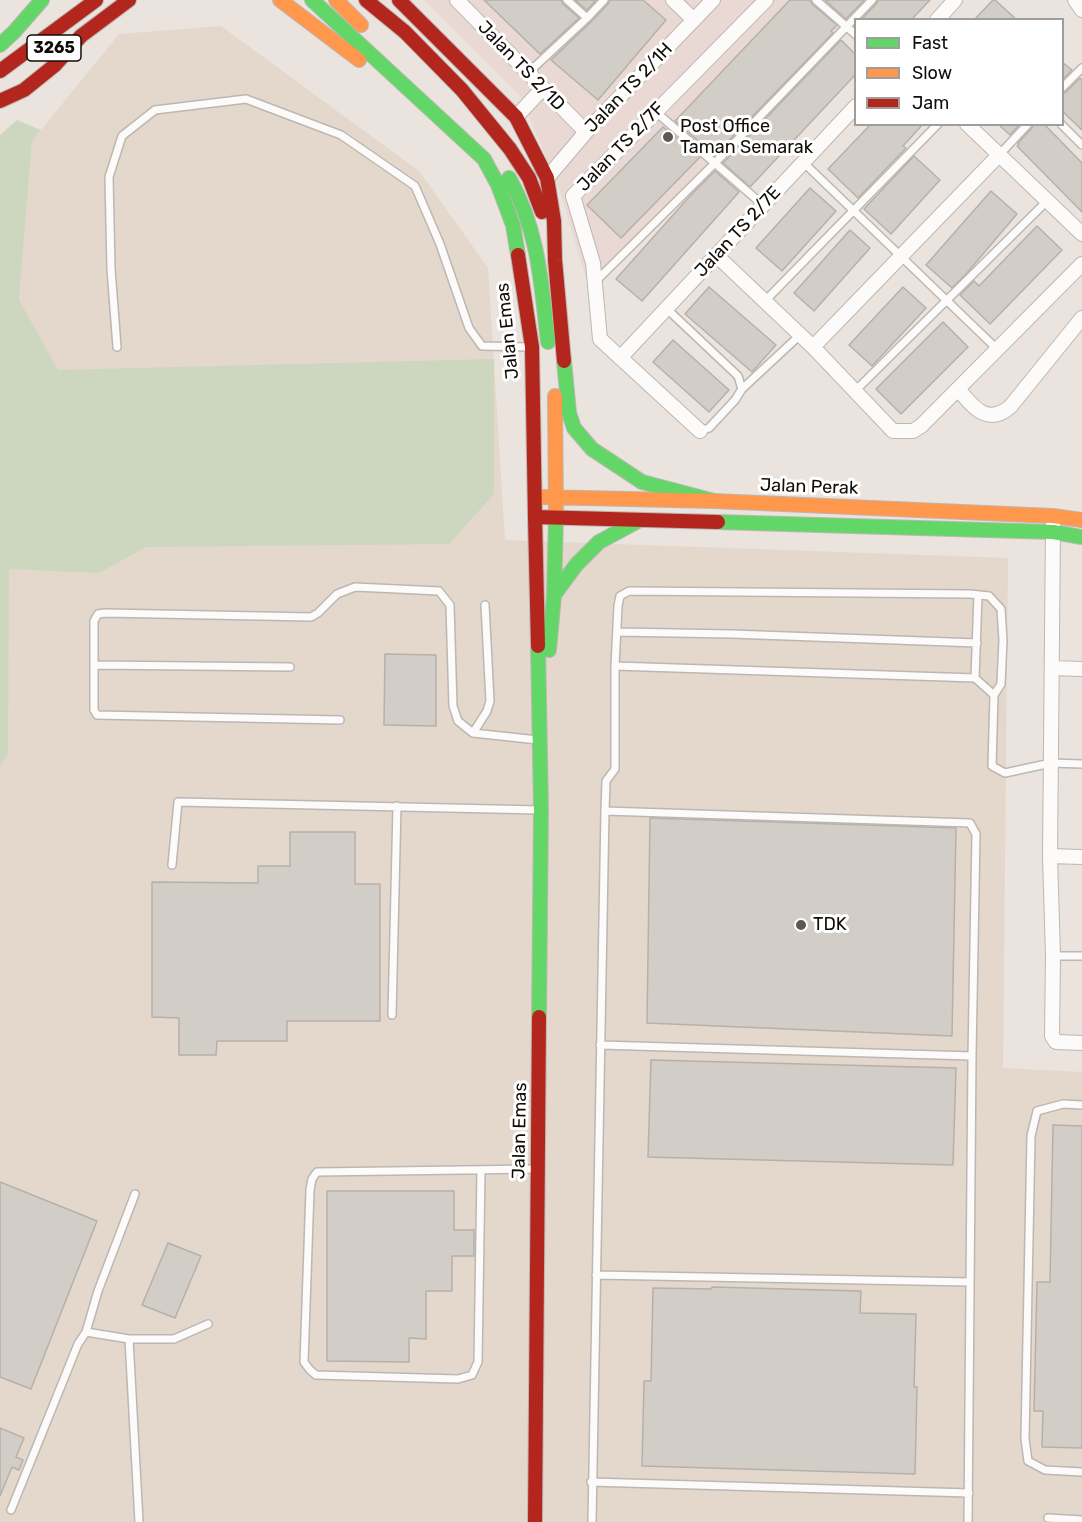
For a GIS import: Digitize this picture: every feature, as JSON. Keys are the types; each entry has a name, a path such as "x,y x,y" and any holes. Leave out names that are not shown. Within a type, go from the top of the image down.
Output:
{"main road":[{"name":"3265","path":"0,45 42,0"},
{"path":"0,71 96,0"},
{"name":"3265","path":"0,91 26,74 105,0"},
{"path":"0,101 24,90 54,65 81,36 129,0"},
{"path":"280,0 427,114 498,185"},
{"name":"Jalan Emas","path":"312,0 484,159 498,185 513,225 532,347 541,740 535,1522"},
{"path":"336,0 369,33"},
{"path":"366,0 405,32 462,90 510,149 529,178 541,206 555,260"},
{"path":"399,0 516,117 547,178 554,221 555,260 568,413 574,428 592,449 642,482 714,501"},
{"name":"Jalan Emas","path":"402,65 493,155 513,184 529,219 536,247 549,352"},
{"name":"Jalan Emas","path":"541,740 554,595 557,497 555,399 552,376"},
{"name":"Jalan Perak","path":"535,497 714,501 1053,516 1082,520"},
{"name":"Jalan Perak","path":"535,517 1053,532 1082,537"},
{"path":"554,595 576,565 598,542 639,520"}],"street":[{"name":"Jalan TS 2/1D","path":"457,0 586,132"},
{"path":"673,0 694,20"},
{"name":"Jalan TS 2/1H","path":"547,178 586,132 713,0"},
{"name":"Jalan TS 2/7F","path":"700,431 600,339 593,262 573,196 766,0"},
{"path":"944,15 955,0"},
{"path":"1075,0 1082,9"},
{"path":"516,117 543,88"},
{"name":"Jalan TS 2/7E","path":"620,358 854,107"},
{"path":"969,126 1082,234"},
{"path":"813,347 999,155"},
{"path":"716,255 813,347 894,431 912,431 921,426 1082,264"},
{"path":"958,388 972,406 987,414 1000,414 1010,406 1082,318"},
{"path":"1053,516 1050,856 1053,956 1052,1036 1056,1042 1082,1043"},
{"path":"1052,668 1082,669"},
{"path":"1050,856 1082,856"}],"lane":[{"path":"567,0 587,18"},
{"path":"528,73 604,0"},
{"path":"816,0 854,34"},
{"path":"855,18 872,0"},
{"path":"595,282 715,163 854,19"},
{"path":"1064,86 1082,68"},
{"path":"117,347 111,269 109,177 122,136 155,110 246,99 341,135 415,186 440,244 469,328 482,346 532,347"},
{"path":"656,112 763,205"},
{"path":"765,302 936,126"},
{"path":"999,155 1026,126"},
{"path":"1063,126 1082,146"},
{"path":"804,162 997,349"},
{"path":"855,391 1047,201"},
{"path":"667,309 738,376 742,389"},
{"path":"700,431 709,428 742,389 800,335"},
{"path":"340,720 97,715 94,710 94,621 98,614 105,613 311,616 318,614 337,594 355,587 439,591 450,605 453,706 458,721 473,733 541,740"},
{"path":"592,1522 605,811 606,781 615,768 615,666 620,596 629,591 989,596 1001,609 1003,640 1001,684 994,696 992,766 1005,773 1051,763 1082,764"},
{"path":"975,678 978,595"},
{"path":"473,733 487,711 490,701 485,605"},
{"path":"617,632 732,634 977,644"},
{"path":"94,665 291,667"},
{"path":"615,666 975,678 994,696"},
{"path":"172,866 178,802 541,810"},
{"path":"392,1015 398,807"},
{"path":"605,811 970,823 976,834 968,1522"},
{"path":"1053,956 1082,956"},
{"path":"600,1045 972,1056"},
{"path":"1082,1105 1063,1104 1037,1111 1031,1136 1025,1429 1028,1461 1045,1470 1082,1472"},
{"path":"481,1170 478,1362 472,1375 458,1379 316,1375 304,1362 310,1190 312,1179 317,1172 538,1169"},
{"path":"11,1510 78,1344 86,1332 98,1291 135,1194"},
{"path":"596,1275 970,1282"},
{"path":"86,1332 129,1339 174,1339 208,1324"},
{"path":"129,1339 139,1522"},
{"path":"591,1482 969,1493"},
{"path":"1048,1518 1082,1520"}],"shaded area":[{"path":"424,0 868,0 589,288 559,188 521,97"},
{"path":"221,26 419,171 488,268 505,540 1008,558 1003,1068 1082,1072 1082,1522 0,1522 0,526 32,141 119,34"}],"green space":[{"path":"17,120 41,130 32,141 19,300 58,370 494,359 494,494 449,544 146,547 99,573 9,569 8,754 0,766 0,135"}],"building":[{"path":"484,0 561,0 579,18 540,54"},
{"path":"575,0 596,0 587,10"},
{"path":"610,0 643,0 666,20 598,100 551,60 591,22"},
{"path":"790,0 810,0 837,25 831,31 833,33 715,155 675,121"},
{"path":"825,0 864,0 846,19"},
{"path":"878,0 930,0 913,18 863,18"},
{"path":"995,0 1015,18 976,18"},
{"path":"841,40 854,53 854,76 750,187 723,163"},
{"path":"1064,64 1072,70 1064,78"},
{"path":"1080,78 1082,80 1082,130 1064,113 1064,93"},
{"path":"869,126 921,126 903,146 906,148 858,198 828,169"},
{"path":"1000,126 1018,126 1010,135"},
{"path":"1033,126 1046,126 1082,163 1082,212 1017,146"},
{"path":"663,127 700,157 621,238 587,205"},
{"path":"914,156 940,180 891,234 864,209"},
{"path":"715,171 739,192 642,301 616,279"},
{"path":"810,188 836,211 782,271 756,248"},
{"path":"991,191 1017,214 952,288 926,265"},
{"path":"1037,226 1062,250 990,324 960,295 974,281 979,286"},
{"path":"850,230 870,248 814,311 794,293"},
{"path":"709,287 776,345 752,372 685,314"},
{"path":"903,287 926,308 872,366 849,345"},
{"path":"943,322 968,347 901,414 876,389"},
{"path":"673,340 729,390 709,412 653,362"},
{"path":"385,654 436,655 436,726 384,725"},
{"name":"TDK","path":"650,818 956,828 952,1036 647,1023"},
{"path":"290,832 355,832 355,884 380,884 380,1021 287,1021 287,1041 217,1041 216,1055 179,1055 179,1018 152,1017 152,882 258,883 258,866 290,866"},
{"path":"651,1060 956,1068 953,1165 648,1157"},
{"path":"1053,1125 1082,1126 1082,1448 1042,1447 1043,1411 1034,1411 1037,1282 1050,1282"},
{"path":"0,1182 97,1221 31,1389 0,1377"},
{"path":"327,1191 454,1191 454,1230 474,1230 474,1256 452,1256 452,1291 426,1291 426,1339 409,1338 409,1362 327,1361"},
{"path":"168,1243 201,1256 175,1318 142,1305"},
{"path":"712,1287 861,1291 860,1313 916,1314 915,1474 642,1466 644,1381 651,1381 653,1288 711,1289"},
{"path":"0,1428 24,1438 16,1457 23,1460 19,1470 12,1467 0,1496"}],"traffic: fast":[{"path":"0,45 42,0"},
{"path":"312,0 484,159 498,185 513,225 518,255"},
{"path":"509,178 519,198 533,238 548,342"},
{"path":"564,361 569,413 574,428 592,449 642,482 714,501"},
{"path":"549,650 554,595 556,517"},
{"path":"554,595 576,565 599,542 638,521"},
{"path":"718,522 1053,532 1082,537"},
{"path":"538,646 541,810 539,1017"}],"traffic: slow":[{"path":"280,0 359,60"},
{"path":"336,0 361,25"},
{"path":"555,396 556,517"},
{"path":"542,497 714,501 1053,516 1082,520"}],"traffic: jam":[{"path":"0,71 96,0"},
{"path":"0,101 24,90 55,65 81,36 129,0"},
{"path":"366,0 405,32 462,90 510,149 529,178 542,212"},
{"path":"399,0 516,117 547,178 554,221 564,361"},
{"path":"518,255 532,347 535,517 718,522"},
{"path":"535,517 538,646"},
{"path":"535,1522 539,1017"}],"place":[{"name":"Post Office Taman Semarak","path":"668,137"},
{"name":"TDK","path":"801,925"}]}
